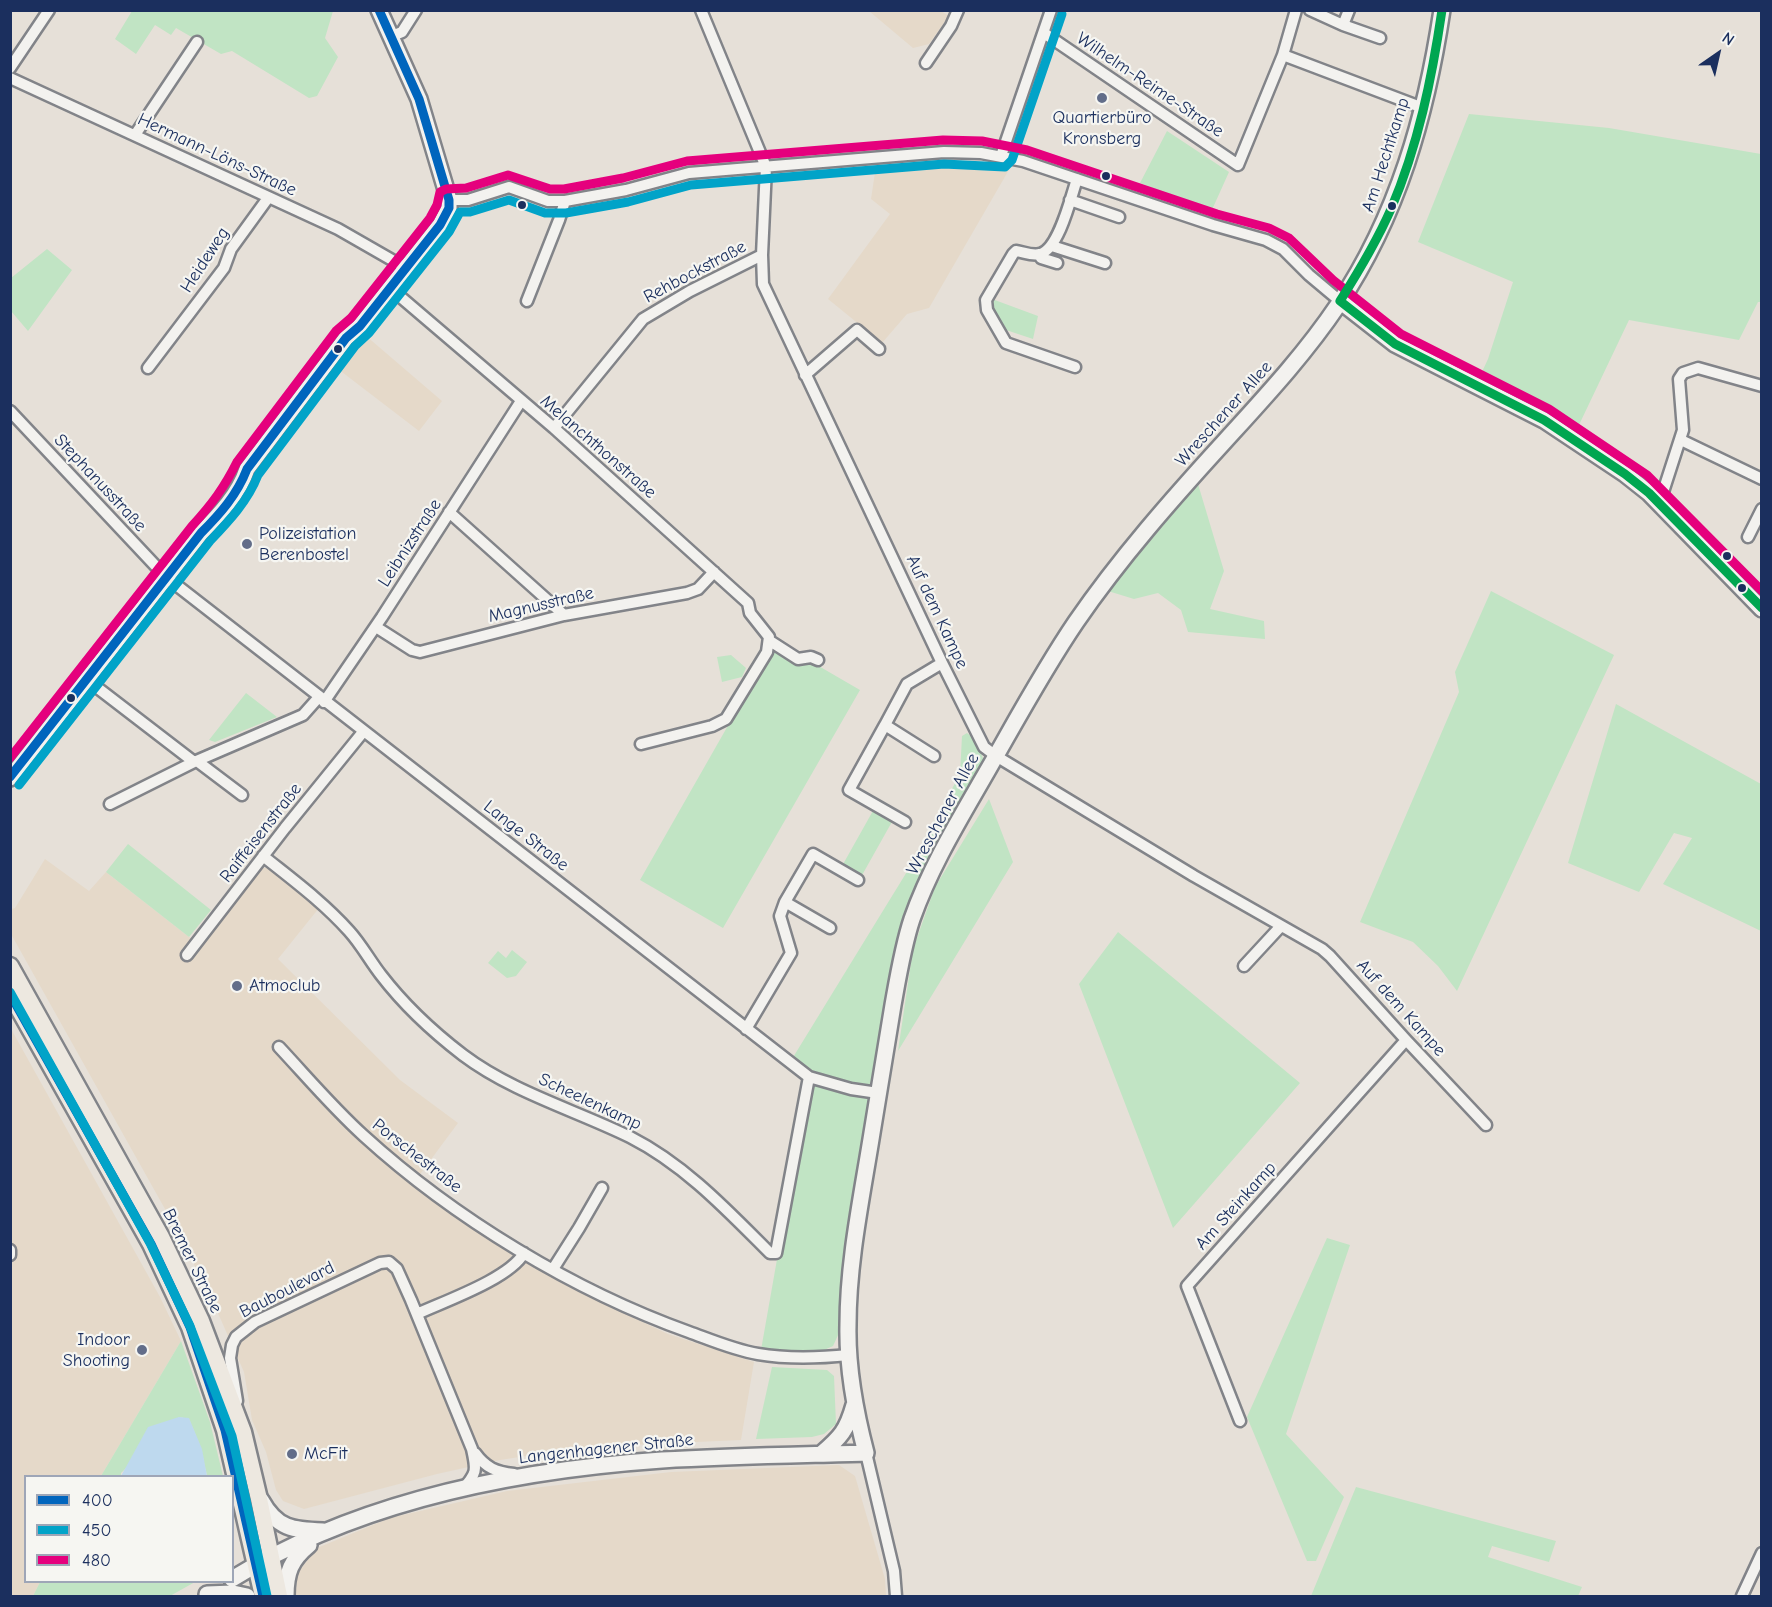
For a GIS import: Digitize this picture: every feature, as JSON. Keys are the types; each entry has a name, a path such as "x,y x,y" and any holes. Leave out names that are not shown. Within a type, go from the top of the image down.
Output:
{"main road":[{"name":"Bremer Straße","path":"10,966 161,1237 201,1321 243,1432 260,1499 264,1561 263,1596"},
{"name":"Bremer Straße","path":"10,993 151,1244 190,1327 225,1430 264,1561 279,1596"}],"street":[{"path":"10,68 49,10"},
{"path":"10,778 166,577 242,484 247,469 346,338 360,326 444,220 449,208 449,200 424,113 379,10"},
{"path":"392,36 406,28 416,10"},
{"path":"700,10 766,167"},
{"path":"926,63 951,26 958,10"},
{"path":"1001,156 1052,10"},
{"path":"1296,10 1283,55 1423,108"},
{"path":"1310,10 1380,38"},
{"path":"1343,24 1349,10"},
{"name":"Am Hechtkamp","path":"1340,301 1381,230 1392,206 1423,108 1442,10"},
{"name":"Wilhelm-Reime-Straße","path":"1044,33 1238,165 1283,55"},
{"path":"135,135 197,42"},
{"name":"Hermann-Löns-Straße","path":"10,78 338,229 406,268"},
{"path":"449,200 482,197 509,187 548,201 565,201 626,190 689,173 944,152 1001,156 1077,179 1213,225 1266,240 1283,249 1309,275 1395,344 1560,430 1625,474 1658,502 1761,609"},
{"name":"Auf dem Kampe","path":"766,167 763,284 984,747 1330,956 1486,1125"},
{"path":"1075,367 1006,343 987,310 986,300 1016,251 1033,255 1040,254 1052,246 1077,179"},
{"name":"Heideweg","path":"148,368 224,268 231,249 268,198"},
{"path":"1070,200 1119,217"},
{"path":"527,301 565,201"},
{"path":"1052,246 1104,262"},
{"path":"1040,254 1041,258 1057,263"},
{"name":"Rehbockstraße","path":"554,428 643,318 690,291 762,255"},
{"name":"Melanchthonstraße","path":"390,288 554,428 748,603 750,613 767,632 770,641 798,659 811,657 818,660"},
{"name":"Wreschener Allee","path":"866,1453 854,1402 849,1355 849,1289 878,1093 900,968 911,922 934,867 996,756 1075,624 1123,559 1292,366 1340,301"},
{"path":"805,375 857,330 879,349"},
{"path":"1658,502 1664,492 1683,430 1679,379 1683,373 1698,368 1761,386"},
{"name":"Leibnizstraße","path":"110,804 195,762 303,715 322,700 376,627 521,401"},
{"name":"Stephanusstraße","path":"10,411 166,577"},
{"path":"1680,440 1761,479"},
{"path":"1748,537 1761,509"},
{"path":"449,512 564,615"},
{"name":"Magnusstraße","path":"376,627 412,650 420,652 564,615 687,593 698,589 714,572"},
{"name":"Lange Straße","path":"166,577 808,1077 851,1089 878,1093"},
{"path":"641,744 712,726 726,719 767,652 770,641"},
{"path":"905,822 849,790 907,684 942,663"},
{"path":"86,679 242,795"},
{"path":"885,725 934,756"},
{"name":"Raiffeisenstraße","path":"187,955 363,732"},
{"path":"746,1029 791,953 780,916 785,902 813,854 858,880"},
{"name":"Scheelenkamp","path":"263,856 320,901 351,933 391,986 432,1029 463,1055 503,1079 653,1150 697,1182 770,1253 776,1253 808,1077"},
{"path":"785,902 830,928"},
{"path":"1244,966 1281,926"},
{"name":"Am Steinkamp","path":"1240,1421 1188,1286 1406,1040"},
{"name":"Porschestraße","path":"279,1047 336,1109 388,1157 445,1200 524,1253 553,1269 647,1316 729,1346 758,1354 791,1358 849,1355"},
{"path":"553,1269 602,1188"},
{"path":"10,1250 10,1255"},
{"path":"417,1314 498,1276 513,1267 524,1253"},
{"name":"Bauboulevard","path":"243,1432 230,1358 236,1337 255,1322 380,1263 389,1262 397,1269 417,1314 472,1449 476,1468 474,1476 462,1490"},
{"path":"821,1454 846,1430 854,1402"},
{"name":"Bauboulevard","path":"472,1449 482,1463 492,1470 530,1476"},
{"path":"866,1453 891,1560 896,1596"},
{"name":"Langenhagener Straße","path":"234,1578 326,1531 389,1508 530,1476 597,1466 661,1460 866,1453"},
{"path":"260,1499 272,1517 286,1527 326,1531"},
{"path":"286,1596 289,1570 297,1555 326,1531"},
{"path":"1742,1596 1761,1553"},
{"path":"206,1595 225,1583"},
{"path":"206,1595 233,1593 247,1596"}],"shaded area":[{"path":"869,11 941,11 949,16 929,44 913,48"},
{"path":"976,163 1010,168 929,308 907,314 882,343 828,299 890,214 871,199 876,166"},
{"path":"365,335 442,401 419,431 338,369"},
{"path":"45,859 89,891 106,872 201,944 261,868 271,868 319,908 278,959 400,1080 458,1123 412,1185 484,1236 569,1287 668,1334 754,1362 741,1440 585,1447 500,1460 304,1509 283,1501 276,1490 266,1452 252,1420 244,1372 217,1311 179,1234 11,934 11,909 15,908"},
{"path":"10,1027 160,1297 181,1341 102,1475 24,1475 24,1583 40,1583 33,1596 10,1596"},
{"path":"839,1465 855,1476 885,1579 886,1596 296,1596 297,1574 317,1548 390,1518 507,1491 671,1472"}],"green space":[{"path":"132,11 333,11 325,38 338,57 317,96 309,98 232,51 221,54 176,28 171,35 155,25 136,54 115,39"},
{"path":"1469,114 1609,128 1761,154 1761,302 1758,302 1739,340 1629,320 1578,427 1481,374 1513,282 1418,242"},
{"path":"1167,131 1229,172 1211,212 1140,183"},
{"path":"47,249 72,270 28,331 11,311 11,278"},
{"path":"992,299 1038,316 1033,339 1003,329 992,310"},
{"path":"1198,484 1224,571 1210,609 1264,621 1265,639 1188,632 1181,610 1158,593 1134,599 1108,591"},
{"path":"1491,591 1614,655 1457,991 1438,966 1413,942 1360,922 1459,692 1455,672"},
{"path":"776,650 810,661 860,690 723,928 640,880 738,708"},
{"path":"731,655 746,668 742,677 722,682 717,657"},
{"path":"246,693 277,717 215,742 209,740"},
{"path":"1616,704 1761,784 1761,931 1663,884 1692,838 1674,833 1639,892 1568,863"},
{"path":"967,733 976,740 984,761 947,832 905,925 871,1090 849,1223 839,1333 833,1346 822,1351 761,1350 782,1231 812,1094 792,1059 908,870 960,774 962,736"},
{"path":"989,799 1013,862 898,1051 913,949 935,887"},
{"path":"874,809 893,820 861,877 842,866"},
{"path":"128,844 211,910 189,937 106,872"},
{"path":"1118,932 1300,1083 1173,1228 1079,984"},
{"path":"512,950 527,962 516,976 507,978 488,963 498,951 506,958"},
{"path":"1327,1238 1350,1245 1286,1434 1344,1497 1316,1561 1307,1561 1247,1417"},
{"path":"181,1341 210,1422 223,1475 207,1475 201,1449 189,1419 179,1417 121,1475 102,1475"},
{"path":"772,1367 827,1370 834,1376 836,1424 824,1434 812,1437 756,1439"},
{"path":"1356,1487 1556,1541 1549,1562 1492,1546 1488,1557 1582,1587 1578,1596 1311,1596"},
{"path":"40,1583 193,1583 170,1596 33,1596"}],"water":[{"path":"179,1417 189,1418 202,1449 207,1475 122,1475 148,1427"}],"transit line":[{"name":"400","path":"10,777 201,533 227,504 247,469 346,338 360,326 440,225 449,208 449,200 419,99 379,10"},
{"path":"1442,10 1423,111 1401,185 1380,233 1340,301 1395,344 1544,420 1625,474 1649,493 1762,608"},
{"name":"450","path":"19,785 210,541 237,510 258,475 355,346 369,333 449,232 460,212 470,212 509,200 545,213 566,213 628,202 691,185 944,164 1005,167 1012,160 1062,14"},
{"name":"480","path":"10,758 212,503 237,462 336,331 351,318 430,218 437,205 440,192 446,189 466,188 508,175 550,189 564,189 623,178 687,161 943,140 982,141 1027,150 1217,214 1269,228 1289,238 1333,280 1401,334 1549,409 1647,475 1762,591"},
{"name":"450","path":"10,992 150,1243 190,1326 232,1436 267,1596"},
{"name":"400","path":"10,994 151,1244 190,1327 225,1430 263,1596"}],"place":[{"name":"Quartierbüro Kronsberg","path":"1102,98"},
{"name":"Polizeistation Berenbostel","path":"247,544"},
{"name":"Atmoclub","path":"237,986"},
{"name":"Indoor Shooting","path":"142,1350"},
{"name":"McFit","path":"292,1454"}]}
